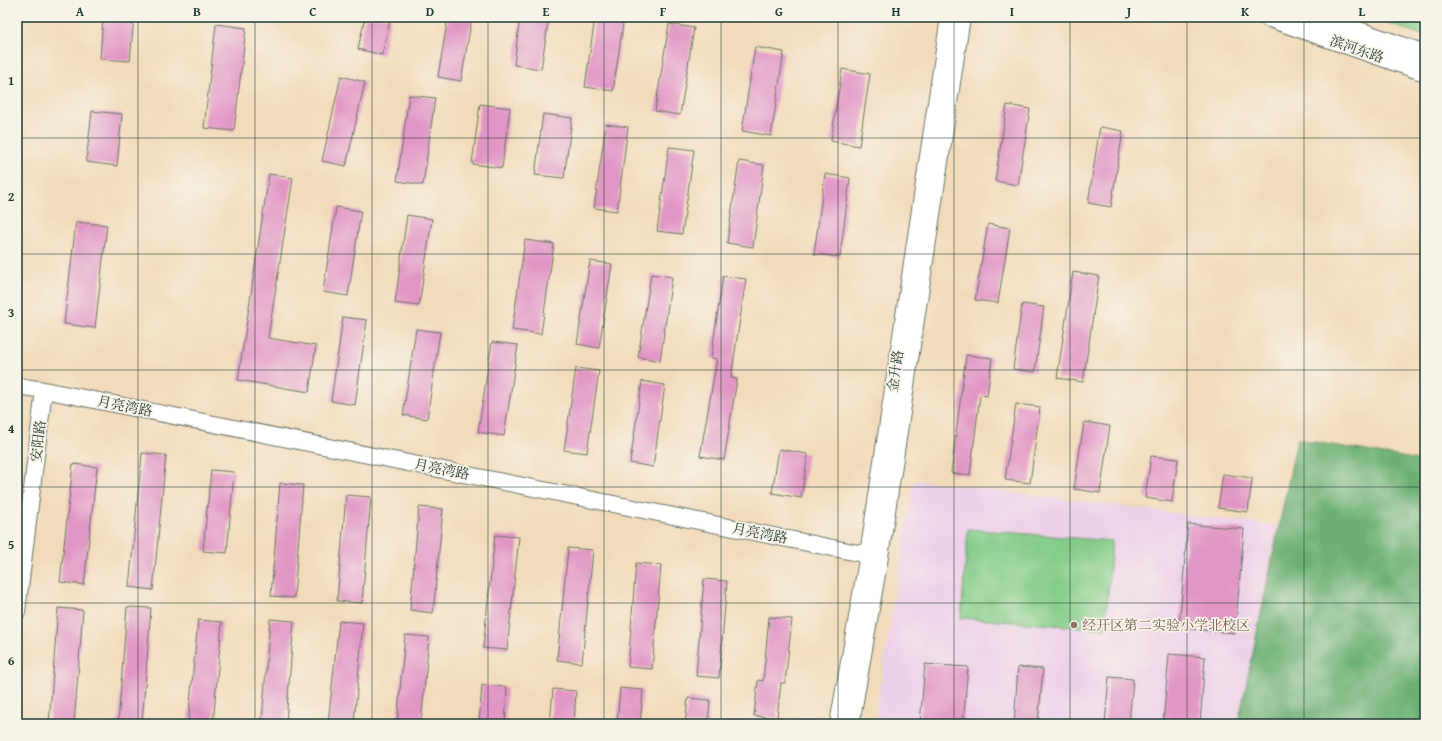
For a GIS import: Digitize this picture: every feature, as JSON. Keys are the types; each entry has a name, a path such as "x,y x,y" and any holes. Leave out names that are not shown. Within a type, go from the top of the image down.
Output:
{"main road":[{"name":"金升路","path":"838,724 868,555 949,17"},
{"name":"金升路","path":"851,724 880,557 962,17"},
{"name":"滨河东路","path":"1267,17 1425,72"},
{"name":"滨河东路","path":"1318,17 1425,54"},
{"name":"月亮湾路","path":"17,386 44,390 868,555"},
{"name":"安阳路","path":"17,612 44,390"}],"shaded area":[{"name":"经开区第二实验小学北校区","path":"914,480 1278,526 1238,724 874,724"}],"green space":[{"path":"1370,17 1425,17 1425,36"},
{"path":"1297,439 1425,461 1425,724 1238,724"},
{"path":"968,529 1112,541 1105,629 961,618"}],"building":[{"path":"103,17 134,17 130,61 100,59"},
{"path":"365,17 391,17 382,55 358,49"},
{"path":"448,17 472,17 461,81 438,77"},
{"path":"520,17 549,17 541,69 514,65"},
{"path":"595,17 624,17 613,91 585,87"},
{"path":"216,24 246,28 234,131 204,128"},
{"path":"669,24 694,28 680,115 655,111"},
{"path":"755,47 784,52 771,136 742,131"},
{"path":"842,69 870,74 859,146 831,141"},
{"path":"341,76 365,82 346,166 322,161"},
{"path":"409,95 435,98 423,185 397,181"},
{"path":"480,104 510,108 502,168 472,164"},
{"path":"1007,105 1030,109 1018,185 995,181"},
{"path":"92,111 122,114 117,166 86,162"},
{"path":"543,114 572,118 564,178 535,175"},
{"path":"606,124 628,127 617,211 594,208"},
{"path":"1100,127 1123,131 1111,207 1088,203"},
{"path":"669,147 694,150 682,234 657,231"},
{"path":"739,161 764,165 753,247 727,243"},
{"path":"269,174 293,178 268,338 316,346 309,392 238,380"},
{"path":"825,174 850,178 840,257 814,254"},
{"path":"336,207 361,211 348,296 323,292"},
{"path":"407,215 432,219 419,306 395,303"},
{"path":"76,222 107,225 95,328 64,324"},
{"path":"988,224 1010,228 998,303 975,300"},
{"path":"525,240 554,244 541,334 512,330"},
{"path":"590,261 612,264 599,348 577,344"},
{"path":"1073,272 1099,276 1083,382 1057,378"},
{"path":"651,274 672,277 660,361 638,357"},
{"path":"723,276 746,279 731,378 737,379 724,460 700,456 717,359 711,358"},
{"path":"1022,304 1044,307 1035,372 1013,369"},
{"path":"343,317 367,320 355,405 331,401"},
{"path":"416,329 440,332 427,419 403,415"},
{"path":"492,342 518,345 504,436 478,432"},
{"path":"966,355 992,358 987,396 980,395 970,475 951,473"},
{"path":"576,368 599,371 587,453 564,450"},
{"path":"642,381 665,385 653,467 630,463"},
{"path":"1016,404 1040,407 1030,483 1005,480"},
{"path":"1084,422 1110,426 1100,493 1074,489"},
{"path":"779,449 808,454 801,498 772,493"},
{"path":"142,453 166,455 153,590 129,587"},
{"path":"1151,456 1178,459 1172,502 1145,498"},
{"path":"73,464 97,467 84,585 60,582"},
{"path":"211,470 234,472 227,553 203,551"},
{"path":"1223,474 1252,478 1248,512 1218,508"},
{"path":"280,483 303,485 294,598 271,596"},
{"path":"346,495 371,497 362,603 337,601"},
{"path":"419,507 443,509 433,613 410,610"},
{"path":"1188,524 1244,529 1235,633 1179,628"},
{"path":"495,535 519,537 507,650 483,648"},
{"path":"568,548 593,550 582,663 557,660"},
{"path":"636,563 661,565 652,669 628,667"},
{"path":"704,579 727,581 719,678 696,676"},
{"path":"127,607 151,608 142,724 118,724"},
{"path":"58,608 83,610 74,724 49,724"},
{"path":"769,617 792,619 785,683 781,683 777,718 754,716 758,680 763,681"},
{"path":"270,619 294,621 286,722 262,720"},
{"path":"198,620 222,622 213,724 188,724"},
{"path":"339,621 363,623 354,724 328,724"},
{"path":"405,635 429,637 421,724 397,724"},
{"path":"1169,654 1205,657 1200,724 1163,724"},
{"path":"925,664 968,667 963,724 920,724"},
{"path":"1018,667 1043,669 1038,724 1014,724"},
{"path":"1109,677 1133,679 1129,724 1105,724"},
{"path":"482,685 507,687 505,724 479,724"},
{"path":"620,688 643,690 640,724 617,724"},
{"path":"553,689 576,691 574,724 550,724"},
{"path":"688,698 710,700 708,724 685,724"}],"place":[{"name":"经开区第二实验小学北校区","path":"1074,625"}]}
